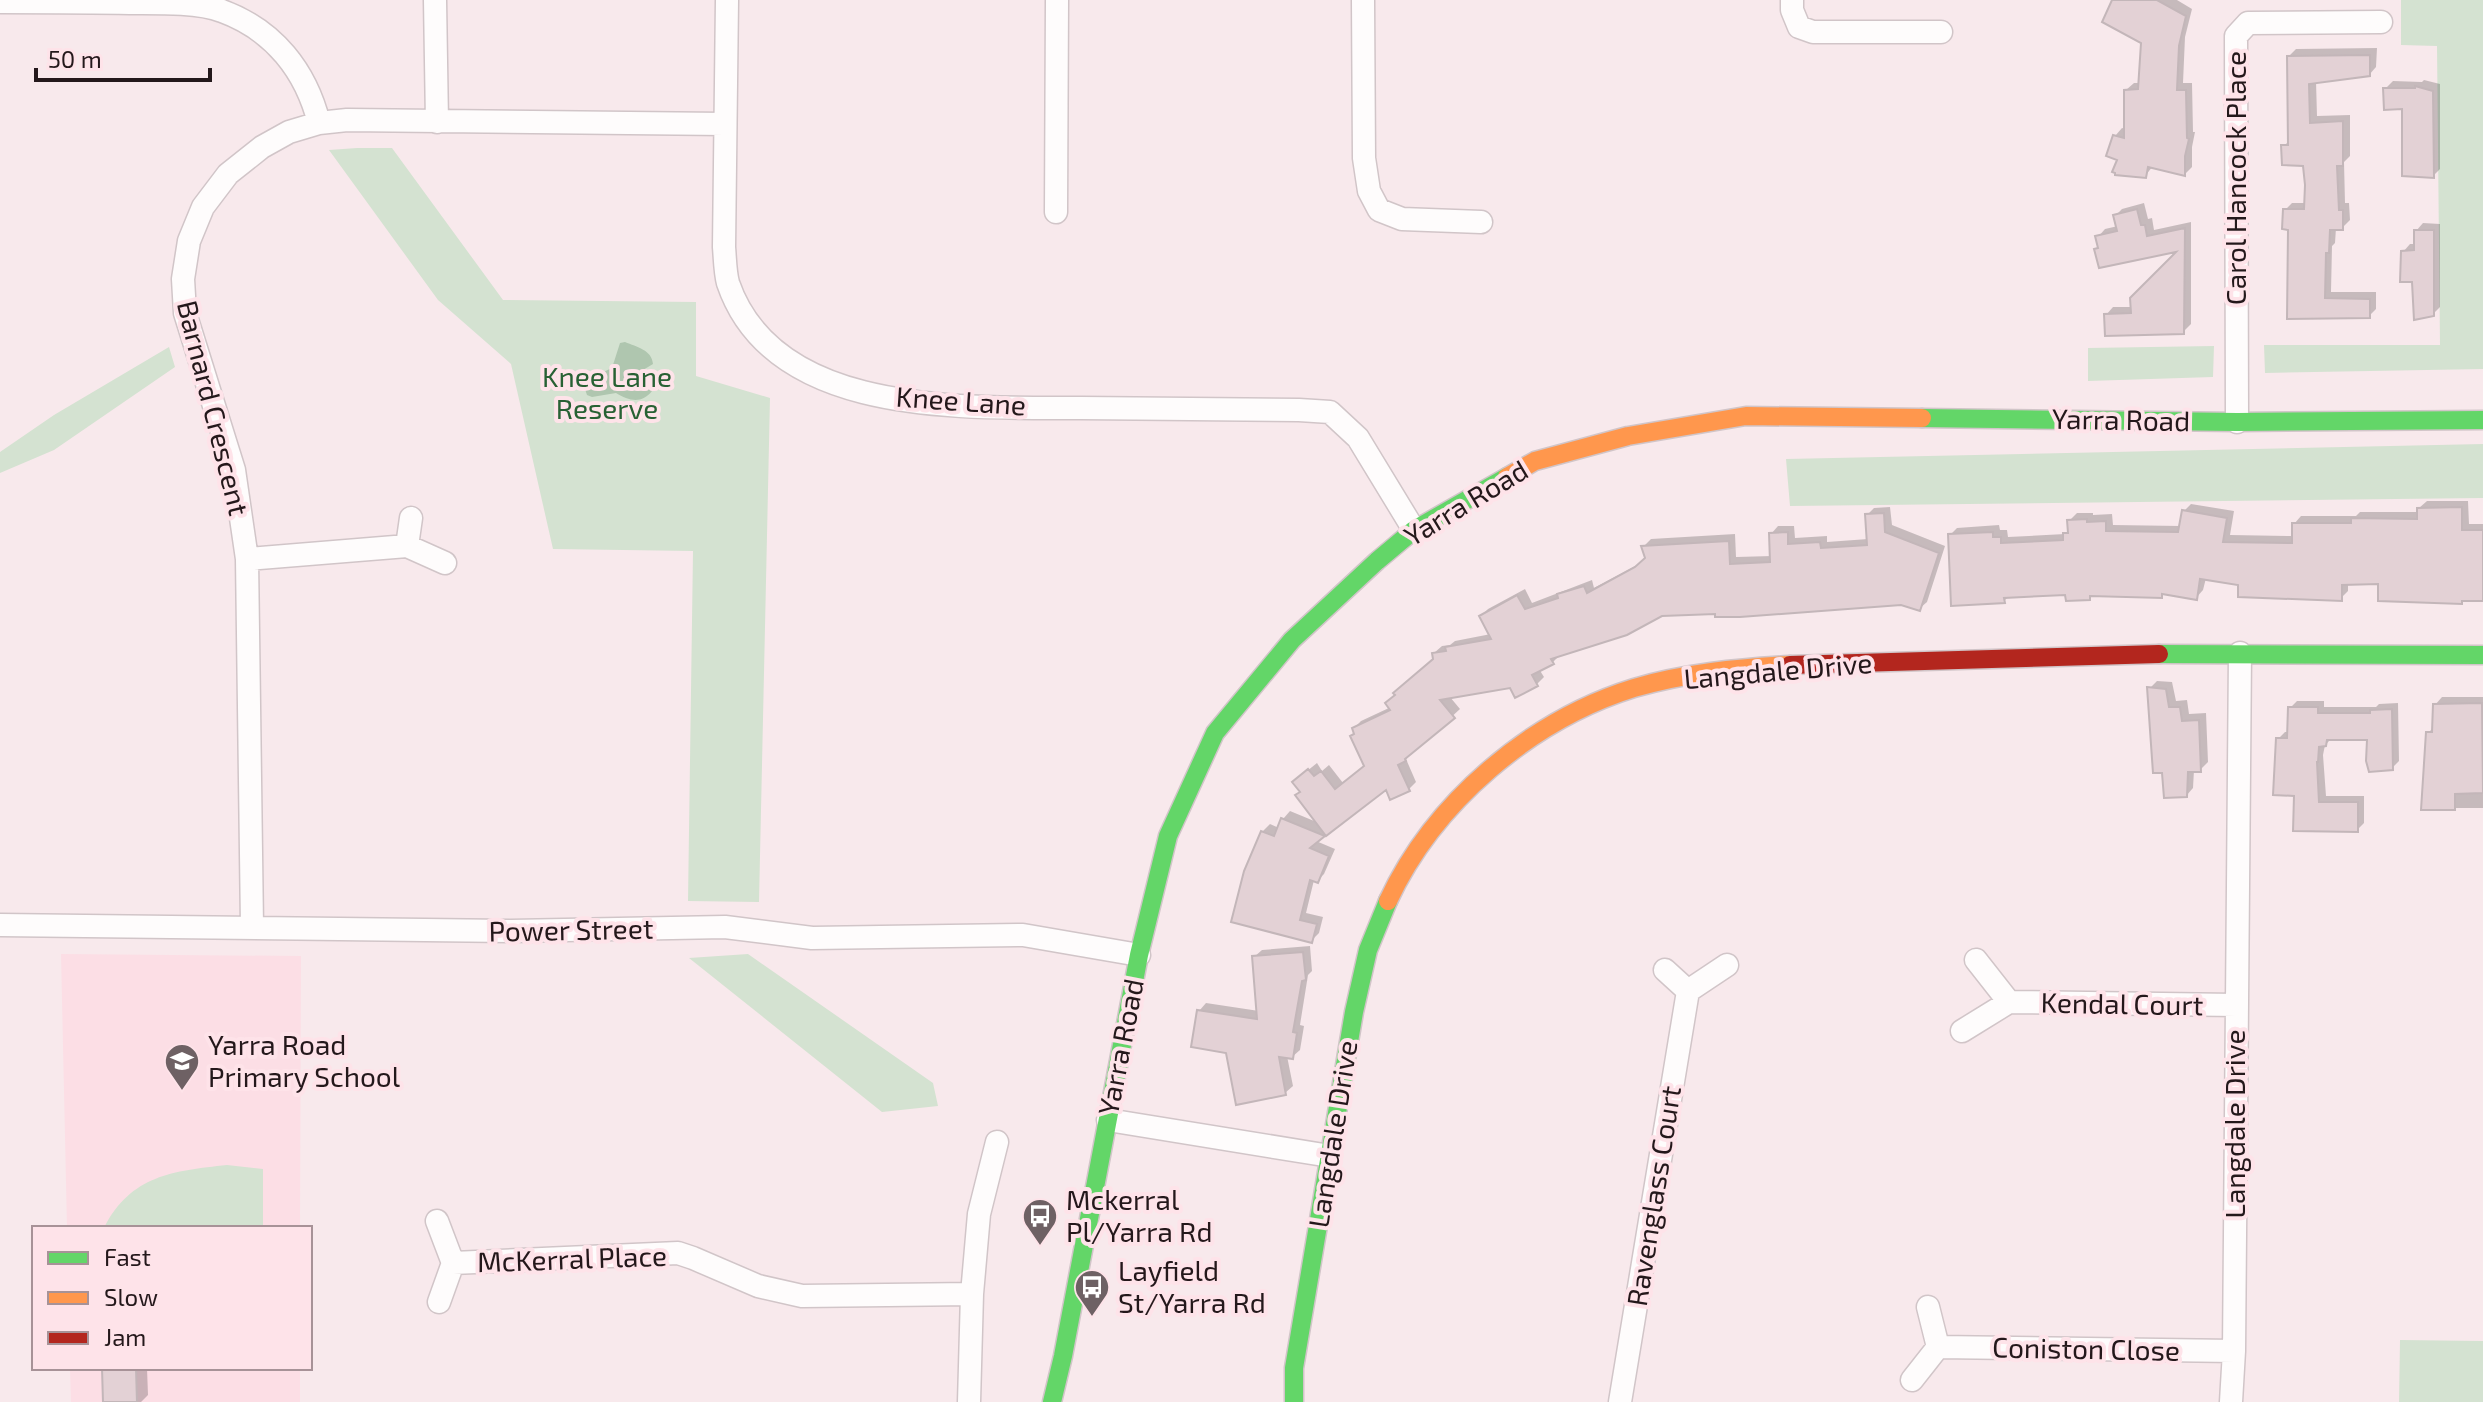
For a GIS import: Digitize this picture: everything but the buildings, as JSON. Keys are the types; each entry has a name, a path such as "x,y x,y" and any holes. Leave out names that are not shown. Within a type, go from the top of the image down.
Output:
{"main road":[{"name":"Yarra Road","path":"1052,1402 1139,955 1168,836 1215,733 1292,640 1414,530 1535,461 1628,436 1746,416 2237,422 2483,420"},
{"name":"Langdale Drive","path":"1294,1402 1294,1368 1354,1012 1364,964 1376,928 1411,858 1443,816 1488,771 1533,736 1583,708 1632,688 1676,678 1756,668 2095,653 2483,655"}],"street":[{"path":"435,0 437,122"},
{"name":"Knee Lane","path":"727,0 724,247 727,279 741,313 770,348 808,372 854,389 916,403 971,407 1330,412 1358,438 1414,530"},
{"path":"1056,212 1057,0"},
{"path":"1363,0 1364,158 1369,191 1379,210 1402,219 1481,222"},
{"path":"1792,0 1792,10 1799,27 1813,32 1941,32"},
{"path":"0,2 166,3 220,10 254,27 281,50 310,90 319,123"},
{"name":"Carol Hancock Place","path":"2237,422 2236,36 2248,23 2381,22"},
{"name":"Barnard Crescent","path":"252,926 247,559 234,470 185,313 183,279 189,241 203,207 228,174 262,147 289,132 319,123 347,120 725,124"},
{"path":"407,546 411,518"},
{"path":"247,559 407,546 445,563"},
{"name":"Langdale Drive","path":"2231,1402 2240,653"},
{"name":"Power Street","path":"0,925 511,931 725,927 812,938 1023,935 1139,955"},
{"name":"Kendal Court","path":"1976,960 2009,1002"},
{"path":"1665,970 1688,991 1727,965"},
{"name":"Ravenglass Court","path":"1620,1402 1688,991"},
{"name":"Kendal Court","path":"1962,1031 2009,1002 2236,1005"},
{"path":"1108,1120 1330,1156"},
{"path":"969,1402 972,1294 979,1214 997,1142"},
{"name":"McKerral Place","path":"437,1221 453,1263 439,1302"},
{"name":"McKerral Place","path":"453,1263 678,1253 758,1286 802,1296 972,1294"},
{"path":"1912,1380 1938,1347 1928,1307"},
{"name":"Coniston Close","path":"1938,1347 2234,1351"}],"shaded area":[{"path":"625,342 650,355 653,364 643,370 641,380 652,391 644,398 635,400 616,393 587,395 587,384 612,368 620,343"},
{"name":"Yarra Road Primary School","path":"61,954 301,956 300,1226 67,1226"},
{"path":"70,1370 300,1370 300,1402 71,1402"}],"green space":[{"path":"2401,0 2483,0 2483,369 2265,373 2264,345 2440,345 2437,46 2401,45"},
{"name":"Knee Lane Reserve","path":"392,148 503,300 696,302 696,376 770,398 759,902 688,901 693,551 553,549 511,364 438,300 329,150"},
{"path":"2214,346 2213,377 2088,381 2088,348"},
{"path":"169,347 175,367 54,450 0,473 0,452 54,415"},
{"path":"2483,444 2483,498 1790,506 1786,459"},
{"path":"748,954 933,1083 938,1106 882,1112 689,958"},
{"path":"227,1165 263,1169 263,1226 105,1226 115,1210 141,1186 189,1170"},
{"path":"2400,1340 2483,1341 2483,1402 2399,1402"}],"traffic: fast":[{"path":"1922,418 2237,422 2483,420"},
{"path":"1052,1402 1139,955 1168,836 1215,733 1292,640 1377,561 1414,530 1507,477"},
{"path":"2159,654 2483,655"},
{"path":"1294,1402 1294,1368 1354,1012 1368,950 1388,901"}],"traffic: slow":[{"path":"1507,477 1535,461 1628,436 1746,416 1922,418"},
{"path":"1388,901 1431,830 1459,799 1523,743 1559,721 1596,702 1673,678 1790,665"}],"traffic: jam":[{"path":"1790,665 2159,654"}],"place":[{"name":"Yarra Road Primary School","path":"182,1092"},
{"name":"Mckerral Pl/Yarra Rd","path":"1040,1247"},
{"name":"Layfield St/Yarra Rd","path":"1092,1318"}]}
